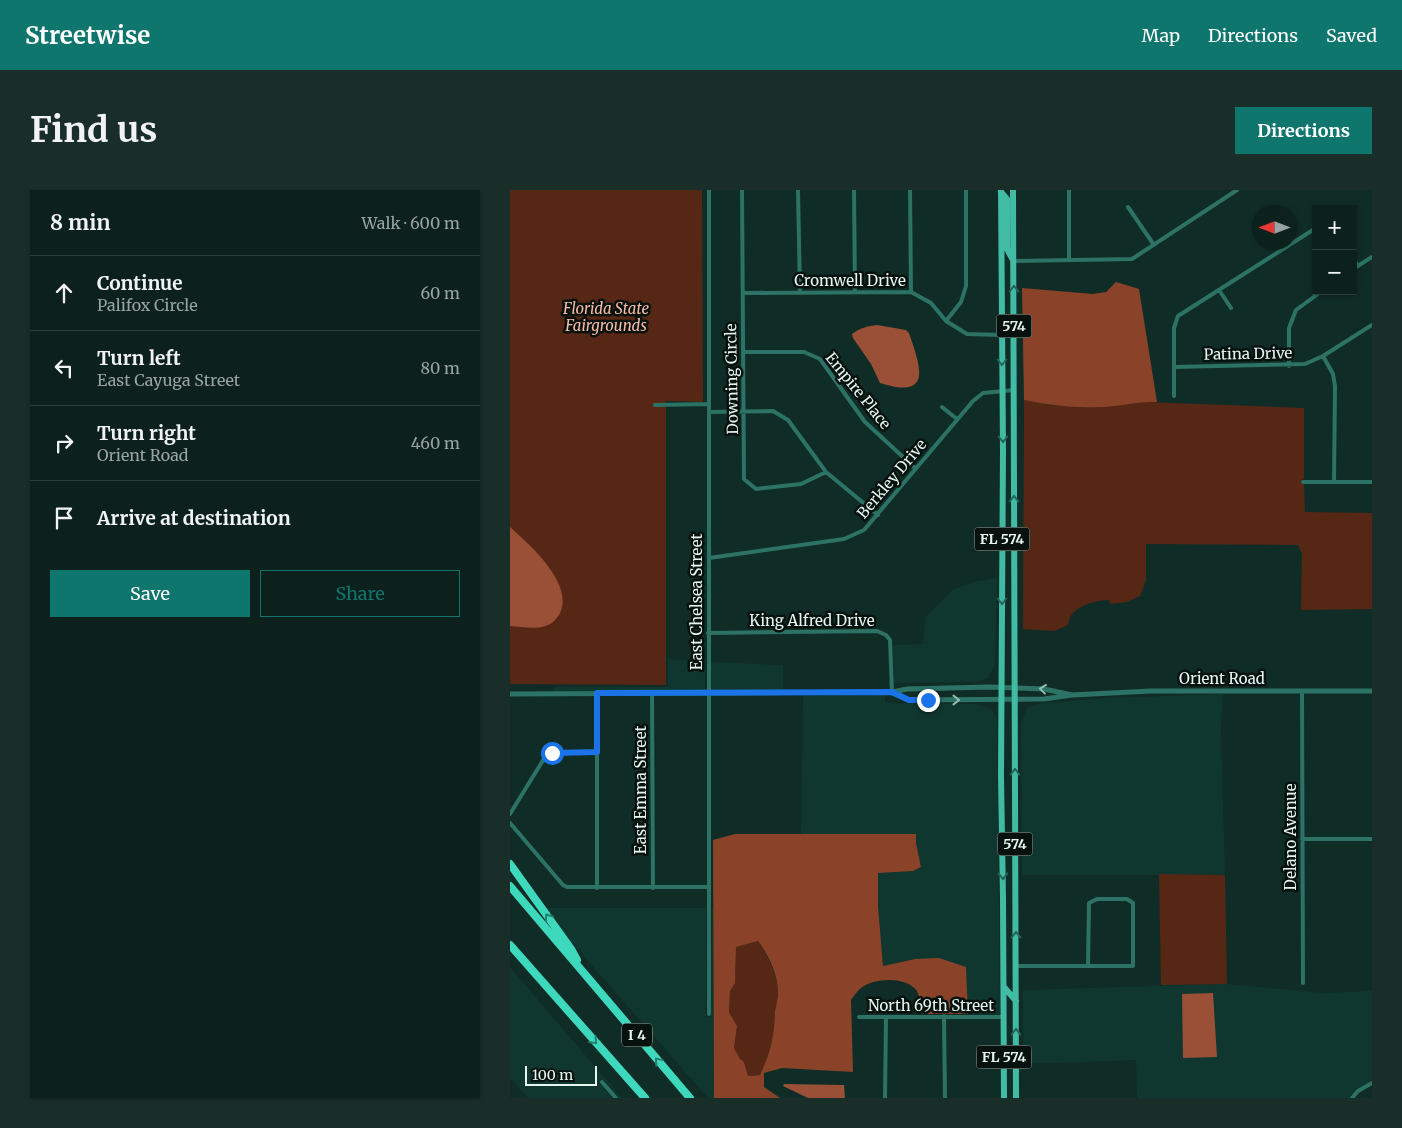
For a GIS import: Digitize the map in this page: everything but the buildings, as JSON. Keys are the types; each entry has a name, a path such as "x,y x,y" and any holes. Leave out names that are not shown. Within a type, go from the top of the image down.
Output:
{"highway":[{"path":"510,864 571,949 584,973"},
{"name":"I 4","path":"510,886 690,1098"},
{"name":"I 4","path":"510,945 645,1098"},
{"path":"510,954 562,1005"}],"main road":[{"name":"574","path":"1013,190 1016,1098"},
{"path":"1001,191 1007,199 1007,249 1014,261 1002,275"},
{"name":"FL 574","path":"1001,191 1001,699 1004,1098"},
{"path":"1004,987 1016,1001 1004,1014"}],"street":[{"name":"East Chelsea Street","path":"708,190 709,1014"},
{"name":"Downing Circle","path":"742,190 744,479 756,489 800,484 826,472"},
{"path":"798,190 800,292"},
{"path":"854,190 855,291"},
{"path":"910,190 911,292"},
{"path":"946,321 961,302 966,286 966,190"},
{"path":"1069,190 1069,260"},
{"path":"1014,261 1132,259 1237,190"},
{"path":"1128,206 1154,246"},
{"path":"1174,396 1174,328 1178,316 1312,231"},
{"path":"1358,266 1372,256"},
{"path":"1219,290 1231,308"},
{"name":"Cromwell Drive","path":"742,293 911,292 930,303 946,321 967,334 1002,335"},
{"path":"1289,366 1289,328 1296,310 1317,295"},
{"name":"Patina Drive","path":"1174,367 1289,366 1305,364 1323,356 1372,326"},
{"name":"Empire Place","path":"744,352 804,352 820,359 865,422 915,468"},
{"path":"1323,356 1332,374 1335,386 1334,482"},
{"name":"Berkley Drive","path":"709,558 844,538 864,530 973,401 982,393 1014,390"},
{"path":"655,405 709,404"},
{"path":"942,406 957,419"},
{"path":"709,412 773,411 788,420 826,472 878,515"},
{"path":"1304,482 1372,482"},
{"name":"King Alfred Drive","path":"708,633 877,631 886,635 890,640 892,692"},
{"name":"Orient Road","path":"510,694 892,692 907,689 1001,687 1044,689 1072,696"},
{"name":"Orient Road","path":"892,692 909,700 1044,699 1151,691 1372,691"},
{"name":"Delano Avenue","path":"1302,691 1303,983"},
{"path":"597,693 597,888"},
{"name":"East Emma Street","path":"652,693 653,888"},
{"path":"510,814 545,757 549,754 597,752"},
{"path":"510,823 563,885 567,887 709,887"},
{"path":"1302,839 1372,839"},
{"path":"1016,966 1088,966 1133,966 1133,903 1127,899 1096,899 1089,903 1088,966"},
{"name":"North 69th Street","path":"859,1017 1004,1014"},
{"path":"944,1016 945,1098"},
{"path":"885,1098 886,1017"},
{"path":"602,1082 616,1098"},
{"path":"1352,1098 1358,1091 1372,1083"}],"shaded area":[{"path":"1116,282 1139,289 1157,402 1089,407 1061,406 1024,400 1022,288 1093,294 1106,292"},
{"path":"877,325 906,330 909,333 919,368 919,377 916,383 909,387 897,387 880,383 871,364 852,334 858,330"},
{"path":"510,527 548,566 561,591 563,603 559,615 553,622 544,627 510,626"},
{"path":"997,578 995,664 988,678 977,682 894,683 893,645 923,644 926,616 954,589 978,581"},
{"path":"668,659 705,662 705,691 552,691 555,687 667,687"},
{"path":"711,662 783,665 783,690 711,691"},
{"path":"1223,694 1221,728 1225,875 1022,875 1021,725 1026,710 1029,707 1043,703 1112,698"},
{"path":"803,695 885,695 885,703 975,704 993,711 997,720 1000,1014 968,1014 966,967 915,959 883,966 878,906 878,873 913,871 921,868 916,843 801,834"},
{"path":"735,834 916,834 921,867 913,871 878,873 878,906 883,966 915,959 939,958 966,967 968,1014 923,1014 918,993 912,986 890,980 874,982 861,988 851,1000 853,1072 782,1068 764,1073 764,1087 780,1098 714,1098 713,840","holes":["758,941 775,974 778,996 773,1036 767,1059 760,1075 748,1076 744,1062 740,1059 734,1048 737,1026 729,1012 730,991 735,983 736,947"]},
{"path":"545,908 706,908 706,1016 711,1017 713,908 714,1098 708,1098 566,936"},
{"path":"510,967 622,1098 619,1098 603,1079 599,1082 612,1098 528,1098 510,1078"},
{"path":"1227,984 1322,993 1372,991 1372,1080 1356,1090 1348,1098 1137,1098 1136,1060 1023,1064 1023,990"},
{"path":"1213,993 1217,1057 1183,1058 1182,994"},
{"path":"784,1084 844,1085 845,1098 808,1098 783,1086"}],"green space":[{"name":"Florida State Fairgrounds","path":"510,190 702,190 703,402 666,401 666,685 510,684"},
{"path":"1024,400 1050,405 1097,407 1145,402 1304,408 1304,479 1301,480 1301,484 1304,484 1305,512 1372,513 1372,609 1301,610 1302,553 1298,545 1146,544 1146,580 1140,596 1127,602 1110,604 1109,600 1105,600 1085,605 1072,614 1068,625 1054,631 1023,629"},
{"path":"1159,874 1225,875 1227,984 1161,985"},
{"path":"758,941 775,974 778,996 773,1036 767,1059 760,1075 748,1076 744,1062 740,1060 734,1048 737,1026 729,1012 730,991 735,982 736,947"}],"route":[{"path":"552,753 597,752 597,693 892,692 909,700 928,700"}]}
